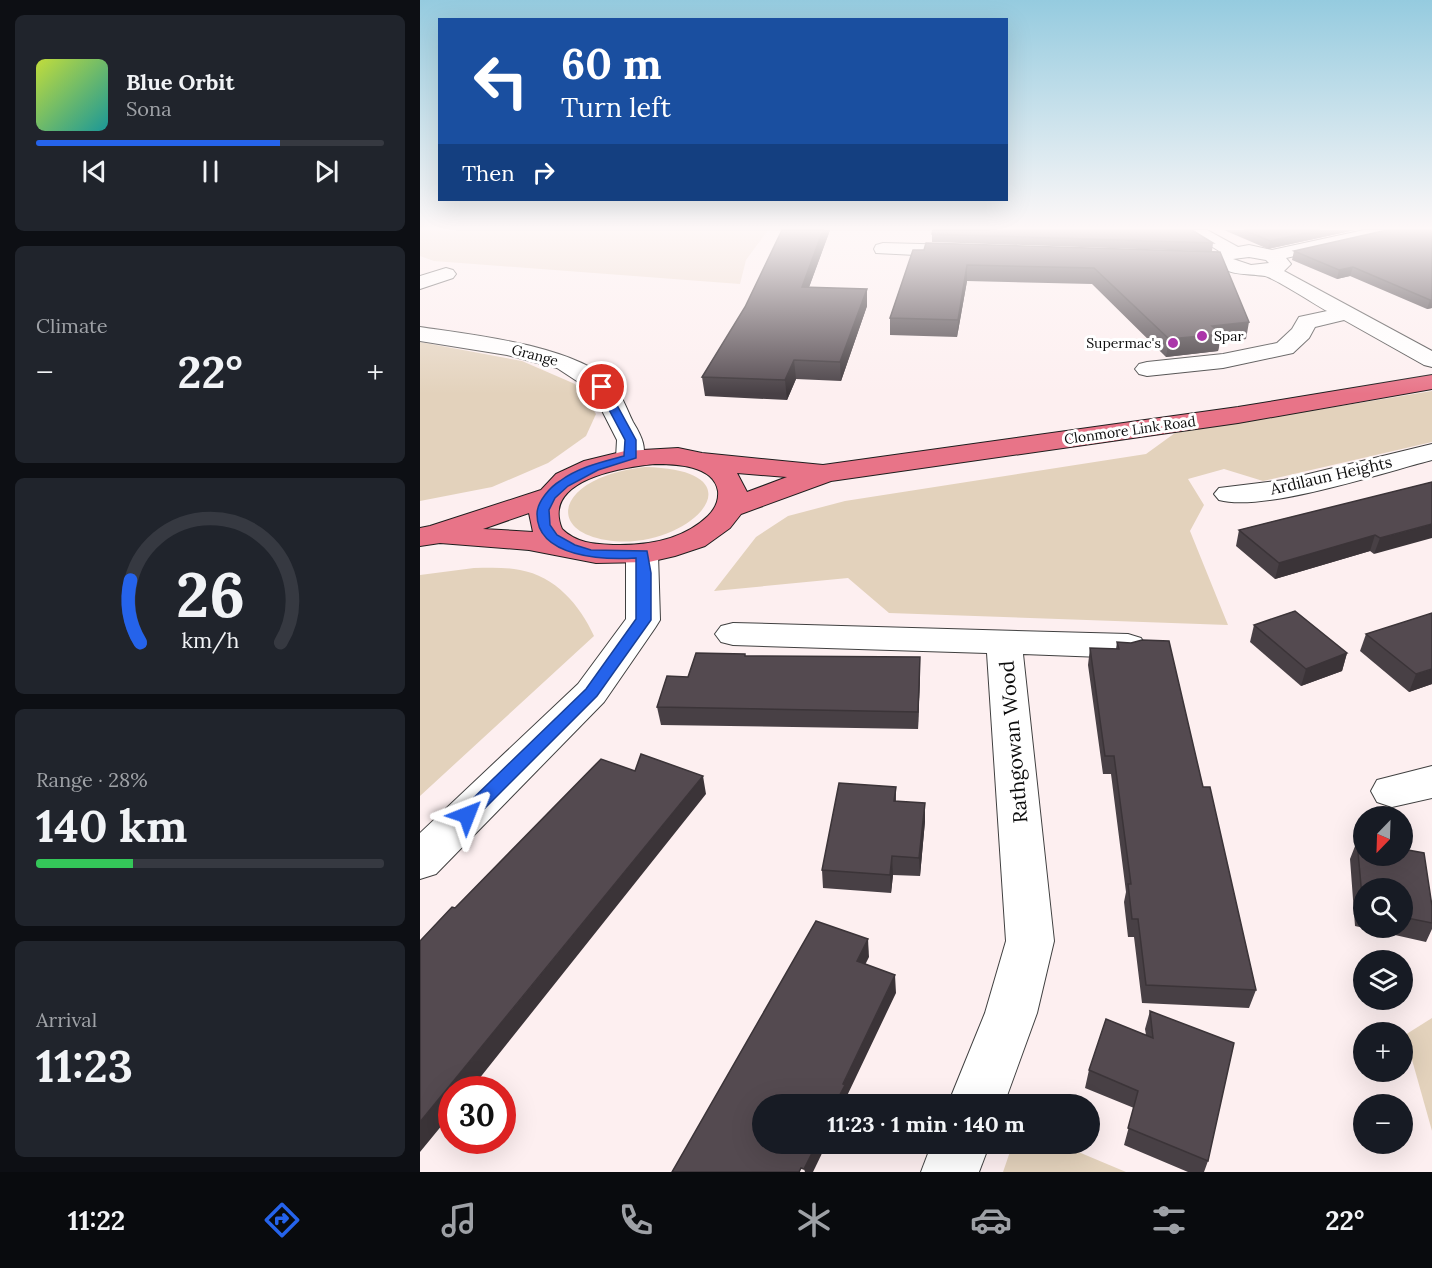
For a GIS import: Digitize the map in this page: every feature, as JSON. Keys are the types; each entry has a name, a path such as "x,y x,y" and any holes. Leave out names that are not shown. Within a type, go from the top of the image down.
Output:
{"main road":[{"name":"Clonmore Link Road","path":"730,508 826,473 1238,415 1432,382"},
{"name":"Clonmore Link Road","path":"550,496 564,483 583,472 630,458 678,456 699,461 826,473"},
{"path":"428,536 529,542 570,548 591,554 642,554 672,547 698,536 718,523 730,508 733,493 729,480 717,469 699,461"},
{"path":"428,536 550,496"},
{"path":"550,496 543,510 544,525 553,538 570,548"}],"street":[{"path":"1303,285 1347,313 1432,360"},
{"path":"1147,369 1223,361 1285,348 1301,333 1307,322 1347,313"},
{"path":"1394,339 1412,333 1422,333"},
{"name":"Grange","path":"420,334 507,348 565,363 602,387 630,440 630,458"},
{"name":"Ardilaun Heights","path":"1229,494 1284,489 1432,452"},
{"path":"420,861 591,693 644,620 642,554"},
{"name":"Rathgowan Wood","path":"734,634 1004,641 1030,941 1011,1013 980,1094"},
{"path":"1004,641 1128,646"},
{"path":"1392,791 1432,782"},
{"path":"950,1172 957,1154"}],"shaded area":[{"path":"420,342 522,361 575,384 596,414 586,436 548,463 492,487 420,501"},
{"path":"1432,391 1432,442 1263,481 1224,469 1188,479 1204,505 1190,531 1228,625 889,613 848,578 714,591 756,537 788,516 845,501 1146,454 1175,433"},
{"path":"645,467 682,472 703,482 708,495 702,510 686,524 663,535 635,541 606,540 590,536 578,530 571,522 568,513 570,504 575,495 586,486 611,474"},
{"path":"474,568 514,569 544,578 574,603 594,636 420,796 420,575"},
{"path":"1432,1018 1432,1131 1413,1063 1413,1030"},
{"path":"1009,1154 1083,1154 1126,1172 1003,1172"}],"building":[{"path":"756,285 803,285 802,287 867,289 840,362 794,360 785,380 702,377 745,307"},
{"path":"901,285 964,285 958,320 890,318"},
{"path":"1112,285 1234,285 1249,322 1212,326 1222,334 1169,339"},
{"path":"1394,285 1432,285 1432,300"},
{"path":"1432,482 1432,524 1380,538 1375,535 1279,563 1239,530"},
{"path":"1295,611 1347,653 1306,669 1254,625"},
{"path":"1432,613 1432,669 1416,674 1366,634"},
{"path":"1142,640 1169,641 1203,787 1210,787 1256,990 1146,985 1138,919 1132,919 1128,884 1131,884 1114,756 1105,756 1090,648 1119,649 1117,642 1131,643"},
{"path":"696,653 745,654 745,656 920,657 918,712 657,707 667,676 688,677"},
{"path":"641,754 703,776 458,1076 438,1076 438,1100 420,1122 420,941 601,759 635,771"},
{"path":"839,783 896,787 894,801 925,803 919,858 892,856 890,875 822,870"},
{"path":"1413,851 1424,853 1432,906 1432,923 1413,919 1413,878 1360,878 1359,866 1413,866"},
{"path":"816,921 868,939 857,961 895,975 840,1094 752,1094 752,1154 812,1154 804,1169 801,1168 799,1172 672,1172"},
{"path":"1150,1011 1234,1043 1208,1161 1128,1128 1138,1091 1089,1070 1106,1019 1153,1038"}],"place":[{"name":"Spar","path":"1202,336"},
{"name":"Supermac's","path":"1173,343"}],"route":[{"path":"467,815 591,693 644,620 642,554 591,554 570,548 553,538 544,525 543,510 550,496 564,483 594,467 630,458 630,440 602,387"}]}
